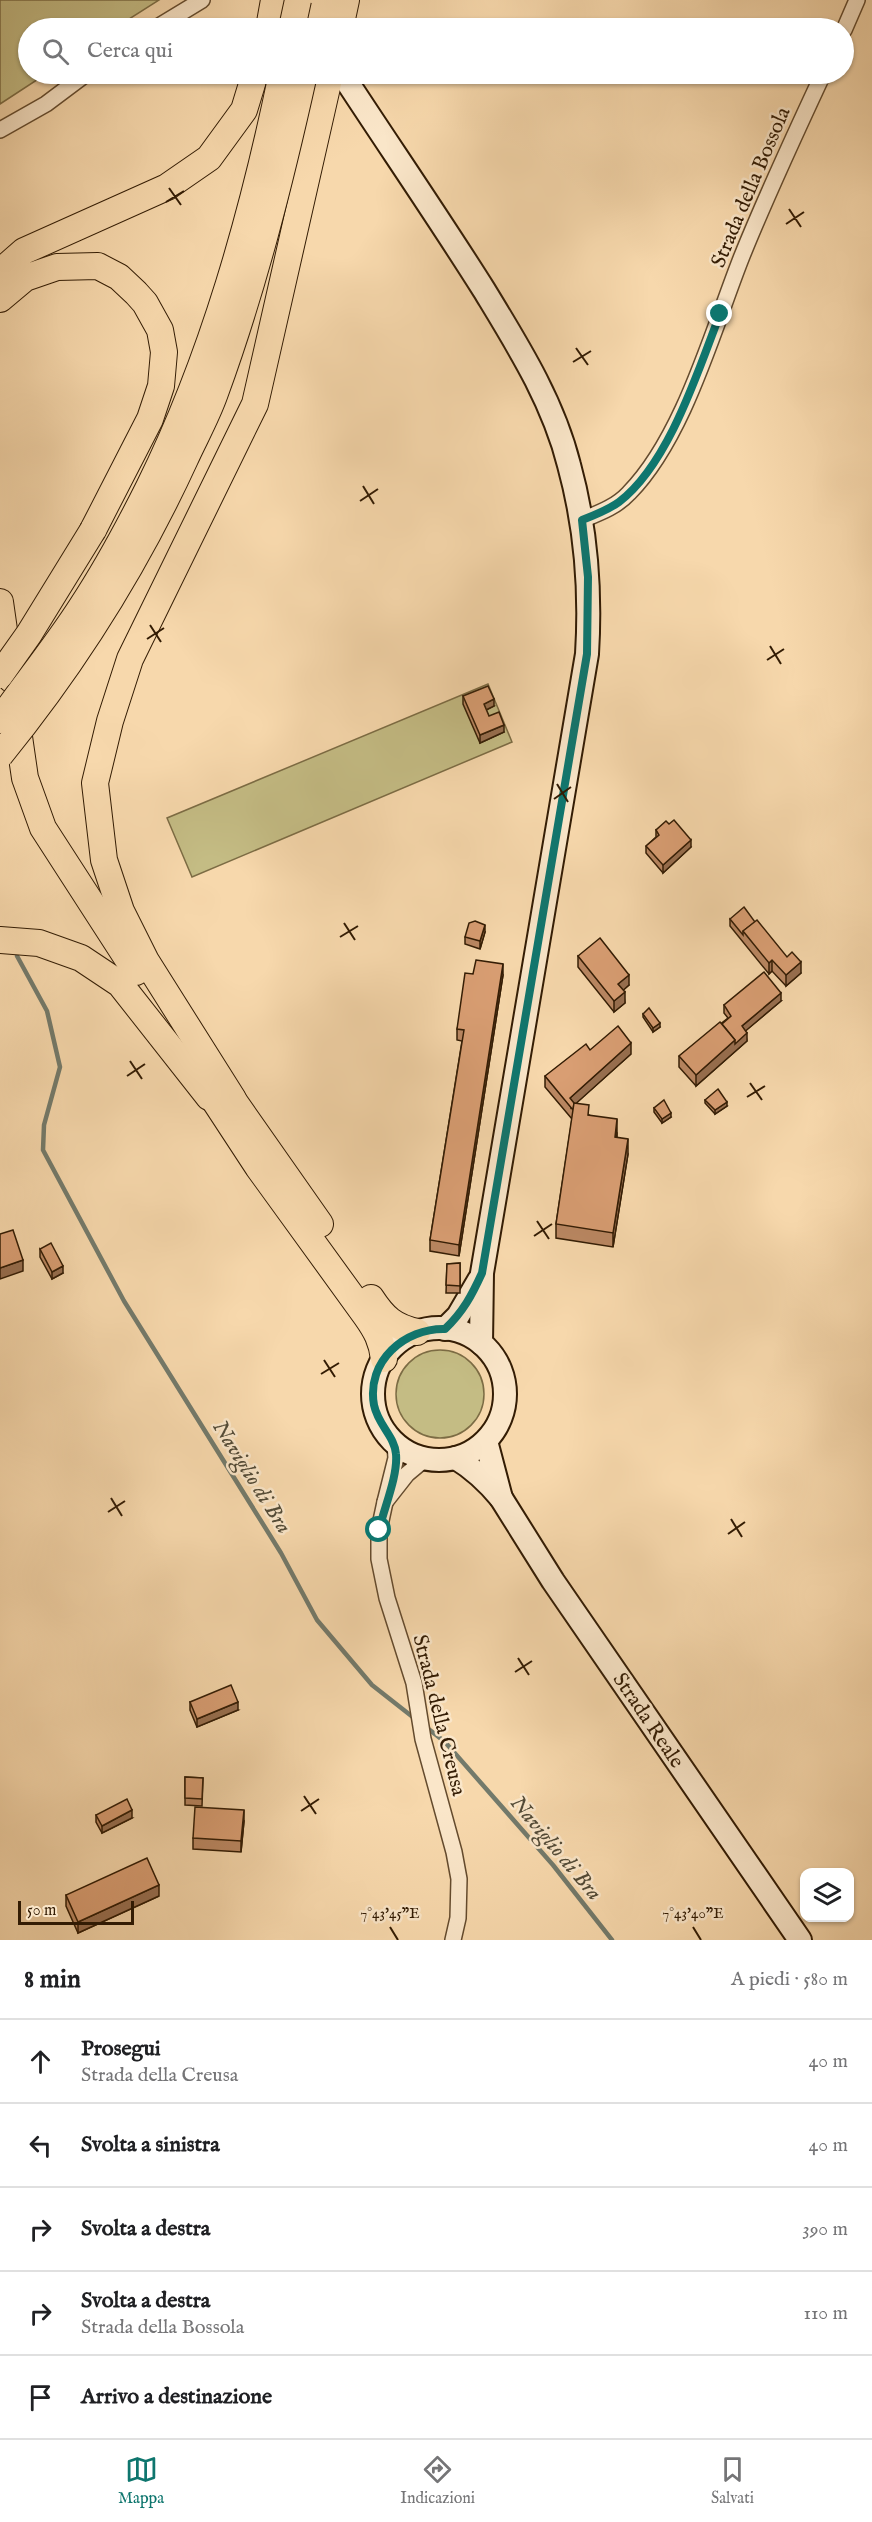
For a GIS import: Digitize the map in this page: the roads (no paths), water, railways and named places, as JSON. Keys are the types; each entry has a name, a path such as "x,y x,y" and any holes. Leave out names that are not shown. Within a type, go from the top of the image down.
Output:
{"highway":[{"path":"271,18 274,0"},
{"path":"293,18 296,0"},
{"path":"316,18 321,0"},
{"path":"342,18 346,0"},
{"path":"0,272 24,251 167,187 209,158 244,110 252,84"},
{"path":"0,720 82,606 149,488 194,384 236,259 280,84"},
{"path":"0,755 48,696 94,627 135,558 174,483 214,395 255,274 283,169 302,84"},
{"path":"328,84 255,404 130,659 110,721 95,783 104,860 121,911 146,961 258,1167 378,1334 384,1359"},
{"path":"0,300 24,278 57,267 98,266 119,277 145,303 160,330 164,352 161,386 150,419 93,530 29,634 0,675"},
{"path":"0,603 25,778 43,828 69,872 226,1105 382,1314 401,1329 417,1332"},
{"path":"12,940 39,943 81,958 120,984 226,1105"}],"main road":[{"path":"296,0 307,18"},
{"path":"349,84 468,266 529,364 569,463 582,520 588,577 587,654 482,1273 481,1343"},
{"path":"445,1329 459,1316 471,1298 482,1273"},
{"path":"445,1329 466,1334 481,1343 495,1359 503,1378 505,1397 501,1417 486,1441 467,1454 456,1458 425,1459 395,1444 379,1422 374,1403 374,1384 384,1359 392,1349 417,1332 445,1329"},
{"name":"Strada Reale","path":"486,1441 501,1498"},
{"name":"Strada Reale","path":"456,1458 480,1474 501,1498 553,1581 800,1940"}],"street":[{"path":"172,18 202,0"},
{"path":"849,18 858,0"},
{"path":"0,130 46,104 73,84"},
{"name":"Strada della Bossola","path":"582,520 610,508 629,493 663,446 697,374 756,221 818,84"},
{"name":"Strada della Creusa","path":"395,1444 396,1458 379,1530 379,1559 387,1598 414,1683 423,1738 454,1852 459,1880 458,1918 453,1940"},
{"name":"Strada della Creusa","path":"385,1502 407,1474 425,1459"}],"waterway":[{"name":"Naviglio di Bra","path":"17,956 47,1011 60,1067 44,1125 43,1150 124,1301 281,1553 317,1620 372,1685 414,1718"},
{"name":"Naviglio di Bra","path":"426,1727 445,1742 553,1865 612,1940"}]}
